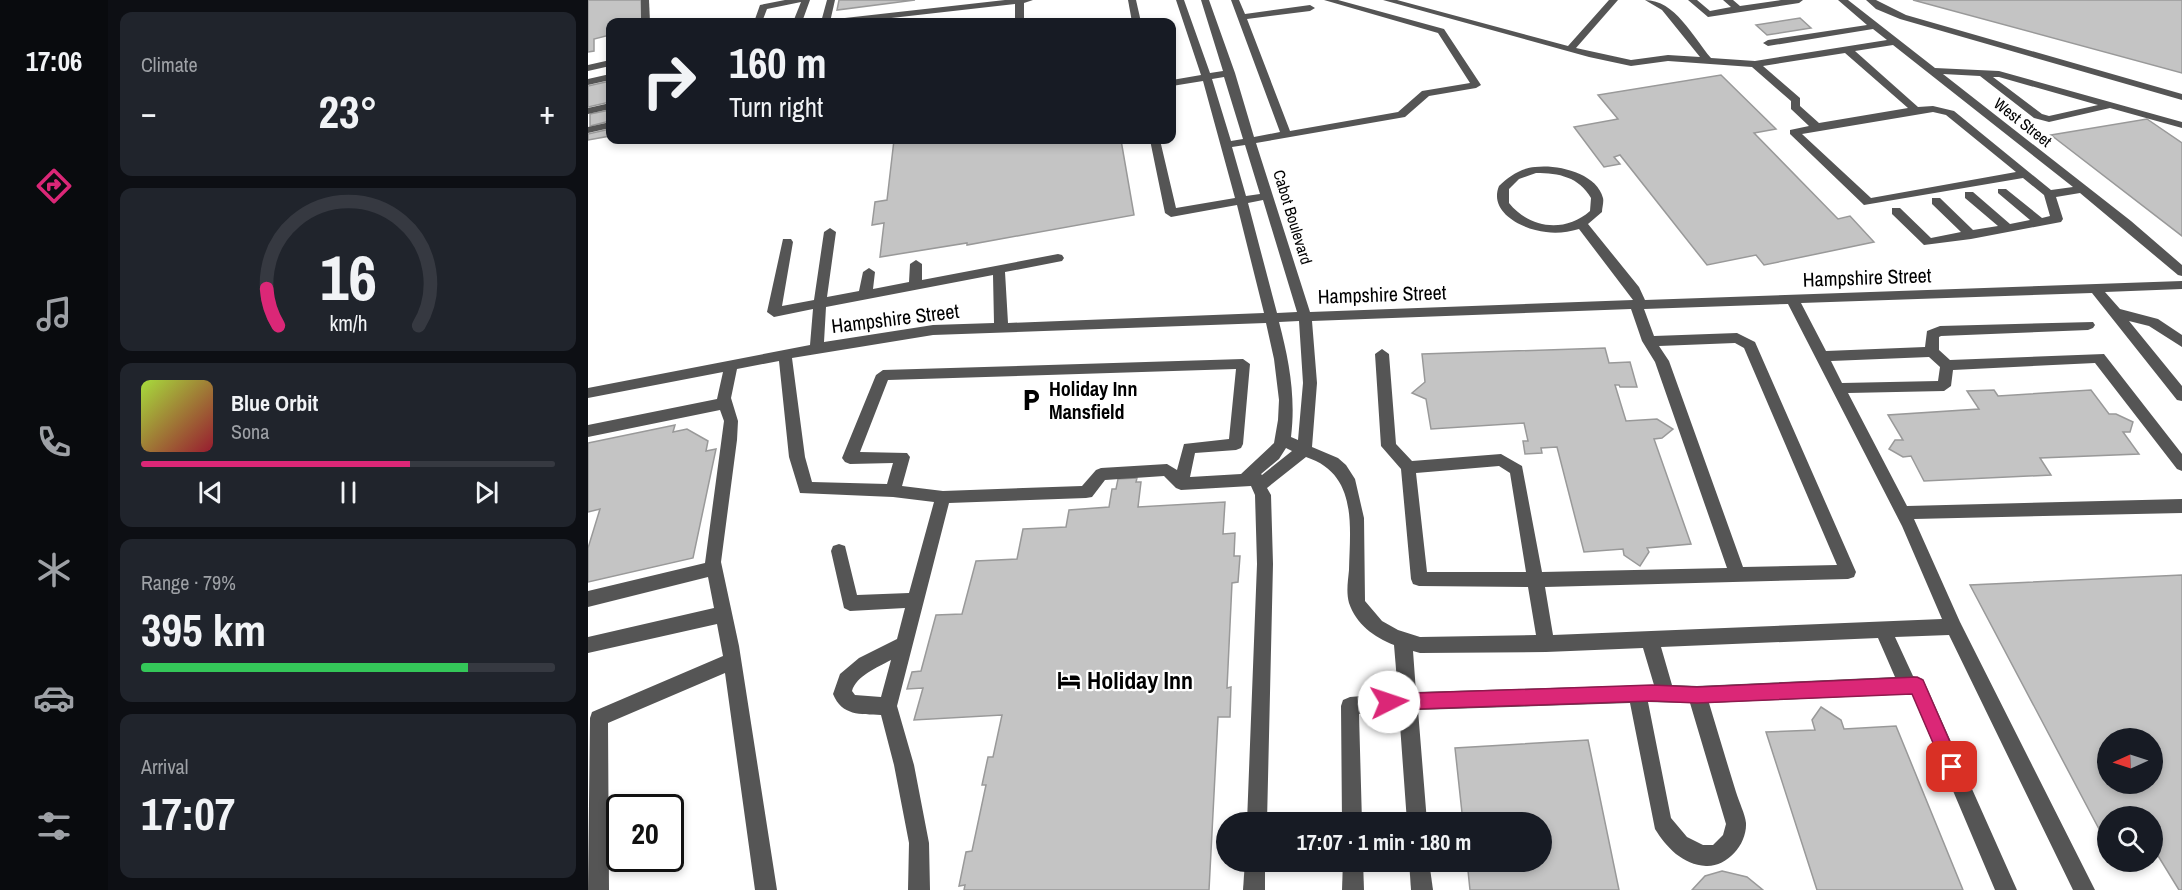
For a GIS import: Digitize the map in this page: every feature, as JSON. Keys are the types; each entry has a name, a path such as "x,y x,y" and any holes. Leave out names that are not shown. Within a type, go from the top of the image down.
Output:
{"street":[{"path":"645,0 646,18"},
{"path":"759,18 763,7 799,0"},
{"path":"799,18 806,0"},
{"path":"826,18 831,0"},
{"path":"1132,0 1136,18"},
{"path":"1235,0 1286,134"},
{"path":"1226,144 1401,115 1426,93 1476,85 1441,31 1328,0"},
{"path":"1388,0 1631,63 1668,58 1755,64 1895,42"},
{"path":"1570,49 1614,0"},
{"path":"1649,0 1665,8 1708,61"},
{"path":"1692,0 1708,14 1799,0"},
{"path":"1727,0 1738,9"},
{"name":"West Street","path":"1842,0 2082,189 2182,272"},
{"path":"1870,0 1879,7 1903,17 2182,97"},
{"path":"872,18 1024,1 1021,18"},
{"name":"Cabot Boulevard","path":"1195,1 1230,73 1305,316 1310,348 1310,422 1304,450"},
{"name":"Cabot Boulevard","path":"1195,1 1206,76 1242,201 1283,375 1285,416 1282,440"},
{"path":"1242,17 1310,8"},
{"path":"1768,43 1875,26"},
{"path":"1847,49 1916,110"},
{"path":"588,68 606,64"},
{"path":"1755,64 1796,100 1795,107 1816,127"},
{"path":"1933,72 1999,74 2182,125"},
{"path":"1176,82 1230,73"},
{"path":"1982,73 2038,116 2049,119 2111,105"},
{"path":"588,82 606,78"},
{"path":"588,111 606,107"},
{"path":"1896,211 1928,242 2057,219 2049,194 2025,174 1950,113 1933,109 1916,110 1794,132 1868,202 2025,174"},
{"path":"588,130 606,126"},
{"path":"1156,144 1171,213 1267,196"},
{"path":"1535,170 1558,171 1580,178 1594,190 1598,205 1590,219 1582,224 1554,229 1524,222 1507,210 1502,195 1503,188 1515,177 1535,170"},
{"path":"2049,194 2082,189"},
{"path":"2002,191 2040,222"},
{"path":"1969,195 2008,228"},
{"path":"1936,201 1971,235"},
{"path":"1582,224 1634,290 1649,341 1662,361 1738,576"},
{"path":"817,348 820,303 830,232"},
{"path":"787,242 774,312 1058,258"},
{"path":"915,286 916,264"},
{"path":"999,270 1001,327"},
{"path":"865,296 868,273"},
{"name":"Hampshire Street","path":"588,393 817,348 933,330 2182,285"},
{"path":"2095,288 2182,396"},
{"path":"1792,299 1902,513 1954,627 2084,890"},
{"path":"2115,313 2153,322 2182,342"},
{"path":"1932,352 1932,334 1940,331 2088,325"},
{"path":"1382,354 1389,446 1408,467 1419,579 1535,580 1848,572 1750,345 1737,338 1649,341"},
{"path":"1822,356 1932,352 1947,366 2099,358 2182,465"},
{"path":"785,354 796,457 806,488 893,491 943,497 1086,492 1101,474 1157,470 1167,470 1181,484 1255,478"},
{"path":"893,491 902,457 850,458 883,375 1243,364 1236,444 1189,448 1181,484"},
{"path":"731,365 724,398 731,421 730,440 714,567 732,661 766,890"},
{"path":"1838,388 1944,386 1947,366"},
{"path":"588,430 726,403"},
{"path":"1304,450 1262,483 1249,474 1275,453 1282,440 1327,458 1342,470 1352,494 1357,525 1357,602 1372,624 1392,638 1403,641 1420,645 1650,642 1735,635 1954,627"},
{"path":"1408,467 1501,460 1517,470 1546,644"},
{"path":"1255,478 1263,495 1265,564 1257,812"},
{"path":"919,890 919,843 904,765 888,706 943,497"},
{"path":"1902,513 2182,506"},
{"path":"838,551 850,603 916,600"},
{"path":"588,599 714,567"},
{"path":"588,645 724,614"},
{"path":"1883,630 1908,686"},
{"path":"1403,641 1416,812"},
{"path":"1650,642 1666,693"},
{"path":"888,706 851,704 842,694 846,680 865,664 904,644"},
{"path":"598,890 599,718 732,661"},
{"path":"1352,812 1350,706 1408,701 1666,693 1697,695 1917,685 2006,890"},
{"path":"1637,694 1662,822 1669,835 1679,846 1692,853 1706,856 1718,854 1728,847 1734,837 1736,824 1697,695"},
{"path":"1254,890 1255,872"},
{"path":"1353,872 1353,890"},
{"path":"1420,872 1422,890"}],"building":[{"path":"588,0 641,0 642,18 606,18 606,36 594,39 594,51 588,52"},
{"path":"839,0 915,0 837,10"},
{"path":"1913,0 2182,0 2182,73"},
{"path":"1800,18 1811,28 1767,35 1756,25"},
{"path":"1721,75 1776,129 1754,133 1838,219 1850,216 1874,242 1764,265 1756,255 1707,265 1620,155 1614,157 1620,164 1604,167 1574,127 1618,119 1598,95"},
{"path":"606,82 606,103 588,107 588,86"},
{"path":"606,111 606,122 590,126 590,114"},
{"path":"2147,119 2182,143 2182,236 2051,135"},
{"path":"606,130 606,137 588,140 588,134"},
{"path":"894,144 1122,144 1134,215 967,245 967,243 880,257 884,223 872,225 875,202 887,200"},
{"path":"1605,348 1609,363 1630,362 1637,387 1615,385 1626,421 1657,419 1673,429 1662,438 1654,439 1691,544 1647,548 1649,552 1640,566 1624,555 1623,549 1584,552 1557,447 1541,448 1542,453 1525,454 1523,441 1528,441 1524,423 1431,429 1426,399 1412,393 1425,382 1422,354"},
{"path":"1994,390 1998,396 2091,390 2109,414 2116,414 2133,422 2130,432 2123,432 2139,454 2040,458 2051,475 1924,481 1911,456 1903,457 1889,449 1895,440 1903,440 1888,415 1979,409 1967,391"},
{"path":"675,425 673,432 687,429 708,441 706,451 716,449 693,558 588,582 588,548 600,509 588,512 588,443"},
{"name":"Holiday Inn","path":"1137,478 1136,482 1141,482 1138,507 1225,502 1223,534 1235,533 1234,556 1240,556 1238,582 1232,583 1227,688 1231,687 1230,717 1218,717 1209,890 964,890 965,885 959,886 966,852 972,851 986,785 982,785 988,757 993,757 1002,715 914,720 923,688 907,689 912,672 921,671 936,615 962,614 976,561 1017,559 1023,529 1066,527 1069,510 1109,507 1112,489 1116,489 1118,479"},
{"path":"2182,575 2182,890 2179,890 2163,864 2163,806 2097,806 2097,825 1970,585"},
{"path":"1821,707 1841,720 1844,729 1896,726 1963,890 1817,890 1766,732 1815,730 1812,720"},
{"path":"1588,740 1619,890 1470,890 1468,872 1552,872 1552,812 1462,812 1455,748"},
{"path":"1722,871 1747,877 1763,890 1692,890 1705,876"}],"place":[{"name":"Holiday Inn Mansfield","path":"1031,400"},
{"name":"Holiday Inn","path":"1069,680"}],"route":[{"path":"1389,702 1652,693 1697,695 1917,685 1952,767"}]}
